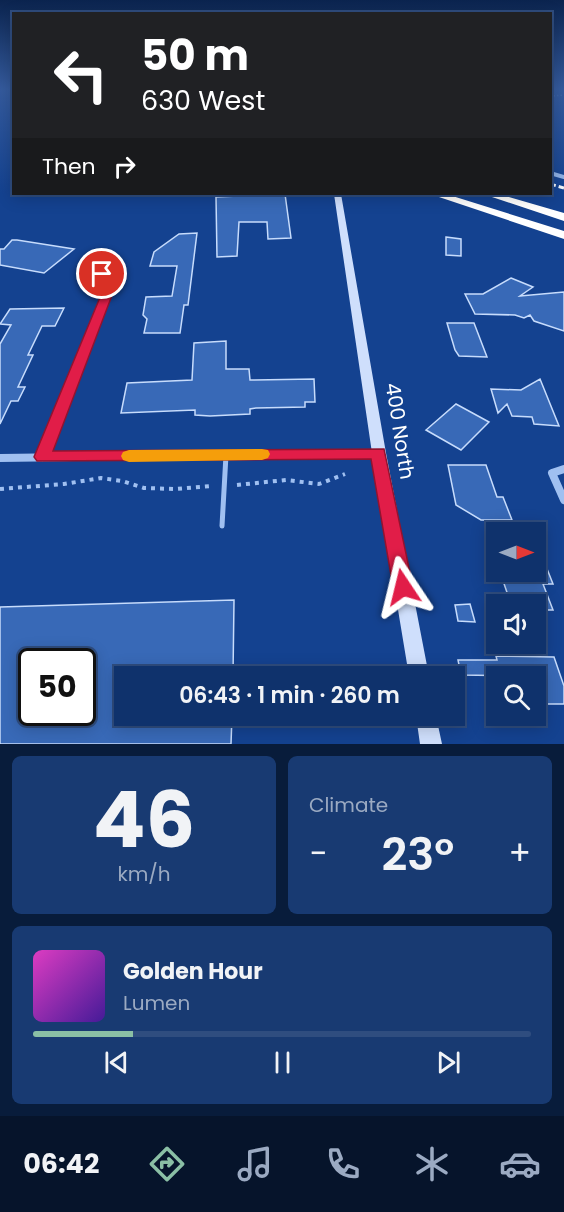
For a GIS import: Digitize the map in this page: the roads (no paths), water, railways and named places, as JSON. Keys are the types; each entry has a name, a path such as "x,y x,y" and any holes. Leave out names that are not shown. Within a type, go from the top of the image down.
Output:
{"highway":[{"path":"439,195 564,235"},
{"path":"492,195 564,217"}],"main road":[{"name":"400 North","path":"337,195 378,453 417,666"},
{"path":"428,726 431,744"}],"street":[{"path":"42,457 108,290 102,274"},
{"path":"0,458 378,453"},
{"path":"564,469 552,473 564,500"}],"lane":[{"path":"222,526 226,455"}],"railway":[{"path":"552,185 564,188"}]}
